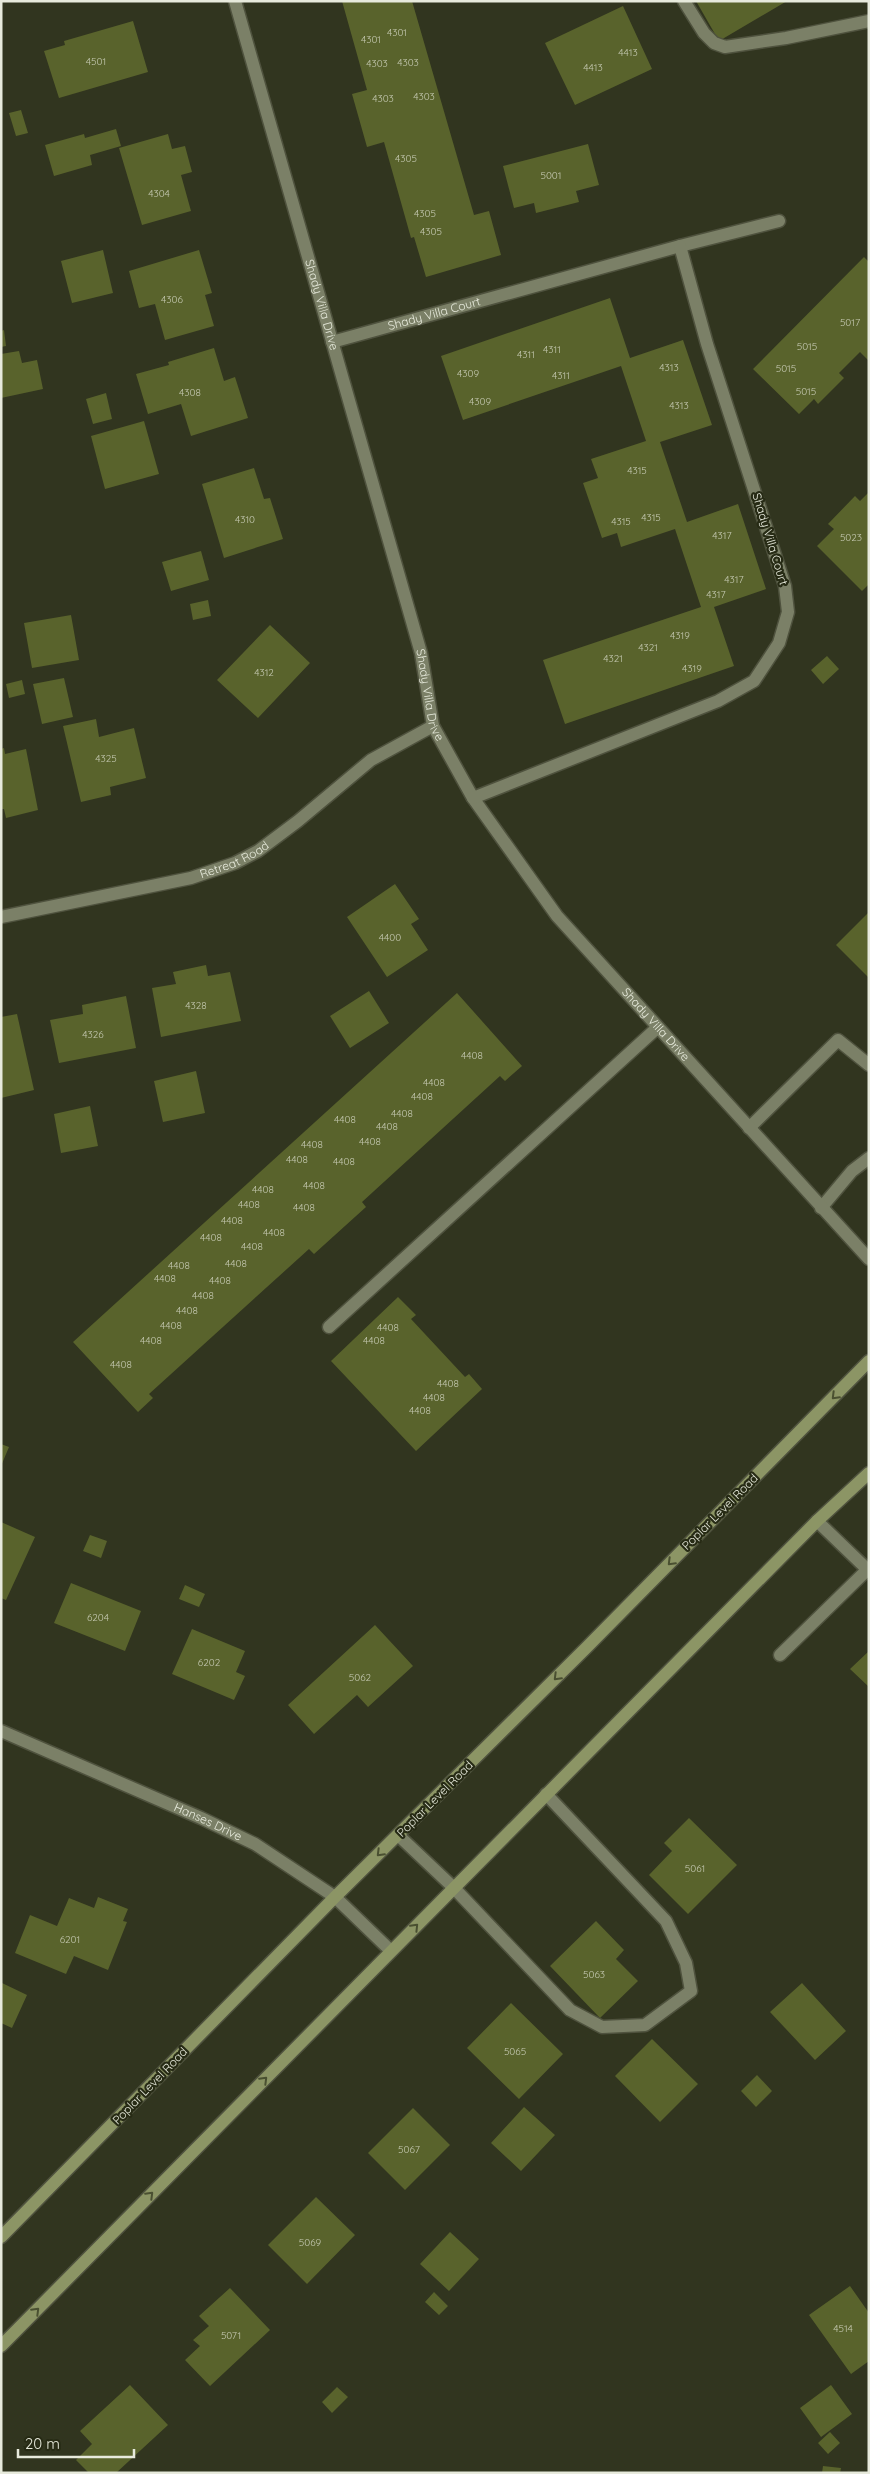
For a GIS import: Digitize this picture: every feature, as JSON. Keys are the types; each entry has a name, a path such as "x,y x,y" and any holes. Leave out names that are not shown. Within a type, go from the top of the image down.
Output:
{"main road":[{"name":"Poplar Level Road","path":"1,2237 335,1897 869,1361"},
{"path":"1,2346 817,1521 869,1473"}],"street":[{"name":"Shady Villa Drive","path":"235,1 421,653 433,726 473,798 557,916 869,1259"},
{"path":"684,1 704,33 714,43 725,47 786,38 869,21"},
{"name":"Shady Villa Court","path":"332,342 680,246 779,221"},
{"name":"Shady Villa Court","path":"473,798 718,701 754,681 779,643 788,612 786,586 707,344 680,246"},
{"name":"Retreat Road","path":"1,917 191,878 235,863 258,851 298,822 371,760 433,726"},
{"path":"329,1327 657,1028"},
{"path":"748,1128 838,1040 869,1065"},
{"path":"821,1208 852,1171 869,1158"},
{"path":"780,1655 868,1571 817,1521"},
{"name":"Hanses Drive","path":"1,1731 201,1818 255,1844 335,1897 392,1951"},
{"path":"398,1835 454,1888 570,2010 602,2027 645,2025 691,1991 686,1963 666,1921 546,1794"}],"building":[{"path":"342,1 412,1 474,215 489,211 501,255 426,277 414,237 411,238 384,142 367,147 352,94 367,90"},
{"path":"696,1 787,1 719,41"},
{"path":"623,6 652,69 575,105 545,43"},
{"path":"133,21 148,72 59,98 44,51 65,45 64,41"},
{"path":"21,110 28,133 16,136 9,113"},
{"path":"116,129 121,146 90,155 92,165 54,176 45,145 84,134 85,138"},
{"path":"168,134 172,149 185,146 192,172 181,175 191,211 142,225 119,148"},
{"path":"588,144 599,185 576,191 579,202 536,213 534,203 514,208 503,166"},
{"path":"103,250 113,293 72,303 61,261"},
{"path":"199,250 212,293 205,295 214,326 165,340 155,304 139,308 129,271"},
{"path":"864,257 869,262 869,361 860,352 839,373 844,378 818,404 814,399 799,414 753,369"},
{"path":"610,298 630,358 683,340 712,425 660,442 687,522 738,504 766,589 714,607 734,666 565,724 543,660 701,607 675,529 621,547 617,533 602,538 583,483 598,478 591,459 646,441 621,366 463,420 441,356"},
{"path":"4,330 6,346 1,347 1,331"},
{"path":"214,348 224,381 235,377 248,418 191,436 181,404 148,414 136,374 169,365 168,362"},
{"path":"19,351 22,363 37,360 43,389 1,398 1,354"},
{"path":"106,393 112,419 93,424 86,399"},
{"path":"144,421 159,474 105,489 91,436"},
{"path":"254,468 264,499 270,498 283,539 224,558 202,484"},
{"path":"869,492 869,584 862,591 817,546 834,529 828,524 855,496 860,501"},
{"path":"201,551 209,580 171,591 162,562"},
{"path":"208,600 211,616 193,620 190,604"},
{"path":"71,615 79,660 32,668 24,623"},
{"path":"270,625 310,663 258,718 217,680"},
{"path":"827,656 839,669 823,684 811,670"},
{"path":"64,678 73,717 42,724 33,684"},
{"path":"22,680 25,694 9,698 6,684"},
{"path":"96,719 99,737 134,728 146,778 110,787 111,795 81,802 63,726"},
{"path":"4,748 5,754 26,749 38,810 6,818 4,809 1,809 1,749"},
{"path":"395,884 419,919 411,924 428,950 387,977 347,917"},
{"path":"869,912 869,978 836,945"},
{"path":"206,965 208,976 230,972 241,1021 161,1037 152,988 176,984 173,972"},
{"path":"369,991 389,1023 350,1048 330,1016"},
{"path":"457,993 522,1066 505,1081 500,1076 362,1202 366,1207 314,1254 309,1249 149,1394 153,1398 138,1412 73,1342"},
{"path":"126,996 136,1048 59,1063 50,1020 83,1014 82,1005"},
{"path":"17,1014 34,1090 1,1098 1,1017"},
{"path":"196,1071 205,1113 163,1122 154,1081"},
{"path":"90,1106 98,1146 61,1153 54,1114"},
{"path":"398,1297 416,1315 411,1319 465,1377 469,1374 482,1389 416,1451 331,1361"},
{"path":"1,1444 9,1447 1,1466"},
{"path":"1,1522 35,1537 6,1600 1,1598"},
{"path":"90,1535 107,1541 101,1558 83,1551"},
{"path":"71,1583 141,1611 125,1651 54,1623"},
{"path":"185,1585 205,1594 199,1607 179,1599"},
{"path":"375,1625 413,1666 368,1707 357,1695 314,1734 288,1705"},
{"path":"192,1629 245,1651 236,1672 245,1676 234,1700 172,1674"},
{"path":"869,1651 869,1687 850,1669"},
{"path":"689,1818 737,1865 688,1914 649,1875 672,1851 664,1843"},
{"path":"98,1897 128,1909 123,1921 127,1922 108,1970 74,1956 66,1974 15,1953 30,1915 57,1926 69,1898 94,1908"},
{"path":"596,1921 624,1950 616,1959 638,1981 600,2018 550,1966"},
{"path":"2,1983 27,1995 12,2028 1,2023"},
{"path":"802,1983 846,2031 815,2060 770,2012"},
{"path":"511,2003 563,2054 519,2099 467,2048"},
{"path":"652,2039 698,2084 660,2122 615,2076"},
{"path":"757,2075 772,2091 756,2107 741,2091"},
{"path":"524,2107 555,2135 521,2171 491,2143"},
{"path":"413,2108 450,2145 405,2190 368,2153"},
{"path":"316,2197 355,2235 307,2284 268,2245"},
{"path":"450,2232 479,2259 449,2291 420,2264"},
{"path":"850,2286 869,2313 869,2361 851,2374 809,2315"},
{"path":"230,2288 270,2330 210,2386 185,2360 200,2346 193,2340 209,2326 199,2316"},
{"path":"434,2292 448,2306 439,2315 425,2302"},
{"path":"130,2385 168,2425 116,2473 89,2473 76,2460 92,2444 80,2431"},
{"path":"831,2385 852,2414 821,2437 800,2408"},
{"path":"337,2387 348,2397 332,2413 322,2402"},
{"path":"830,2432 840,2443 828,2454 818,2443"},
{"path":"823,2466 841,2468 840,2473 822,2473"}]}
